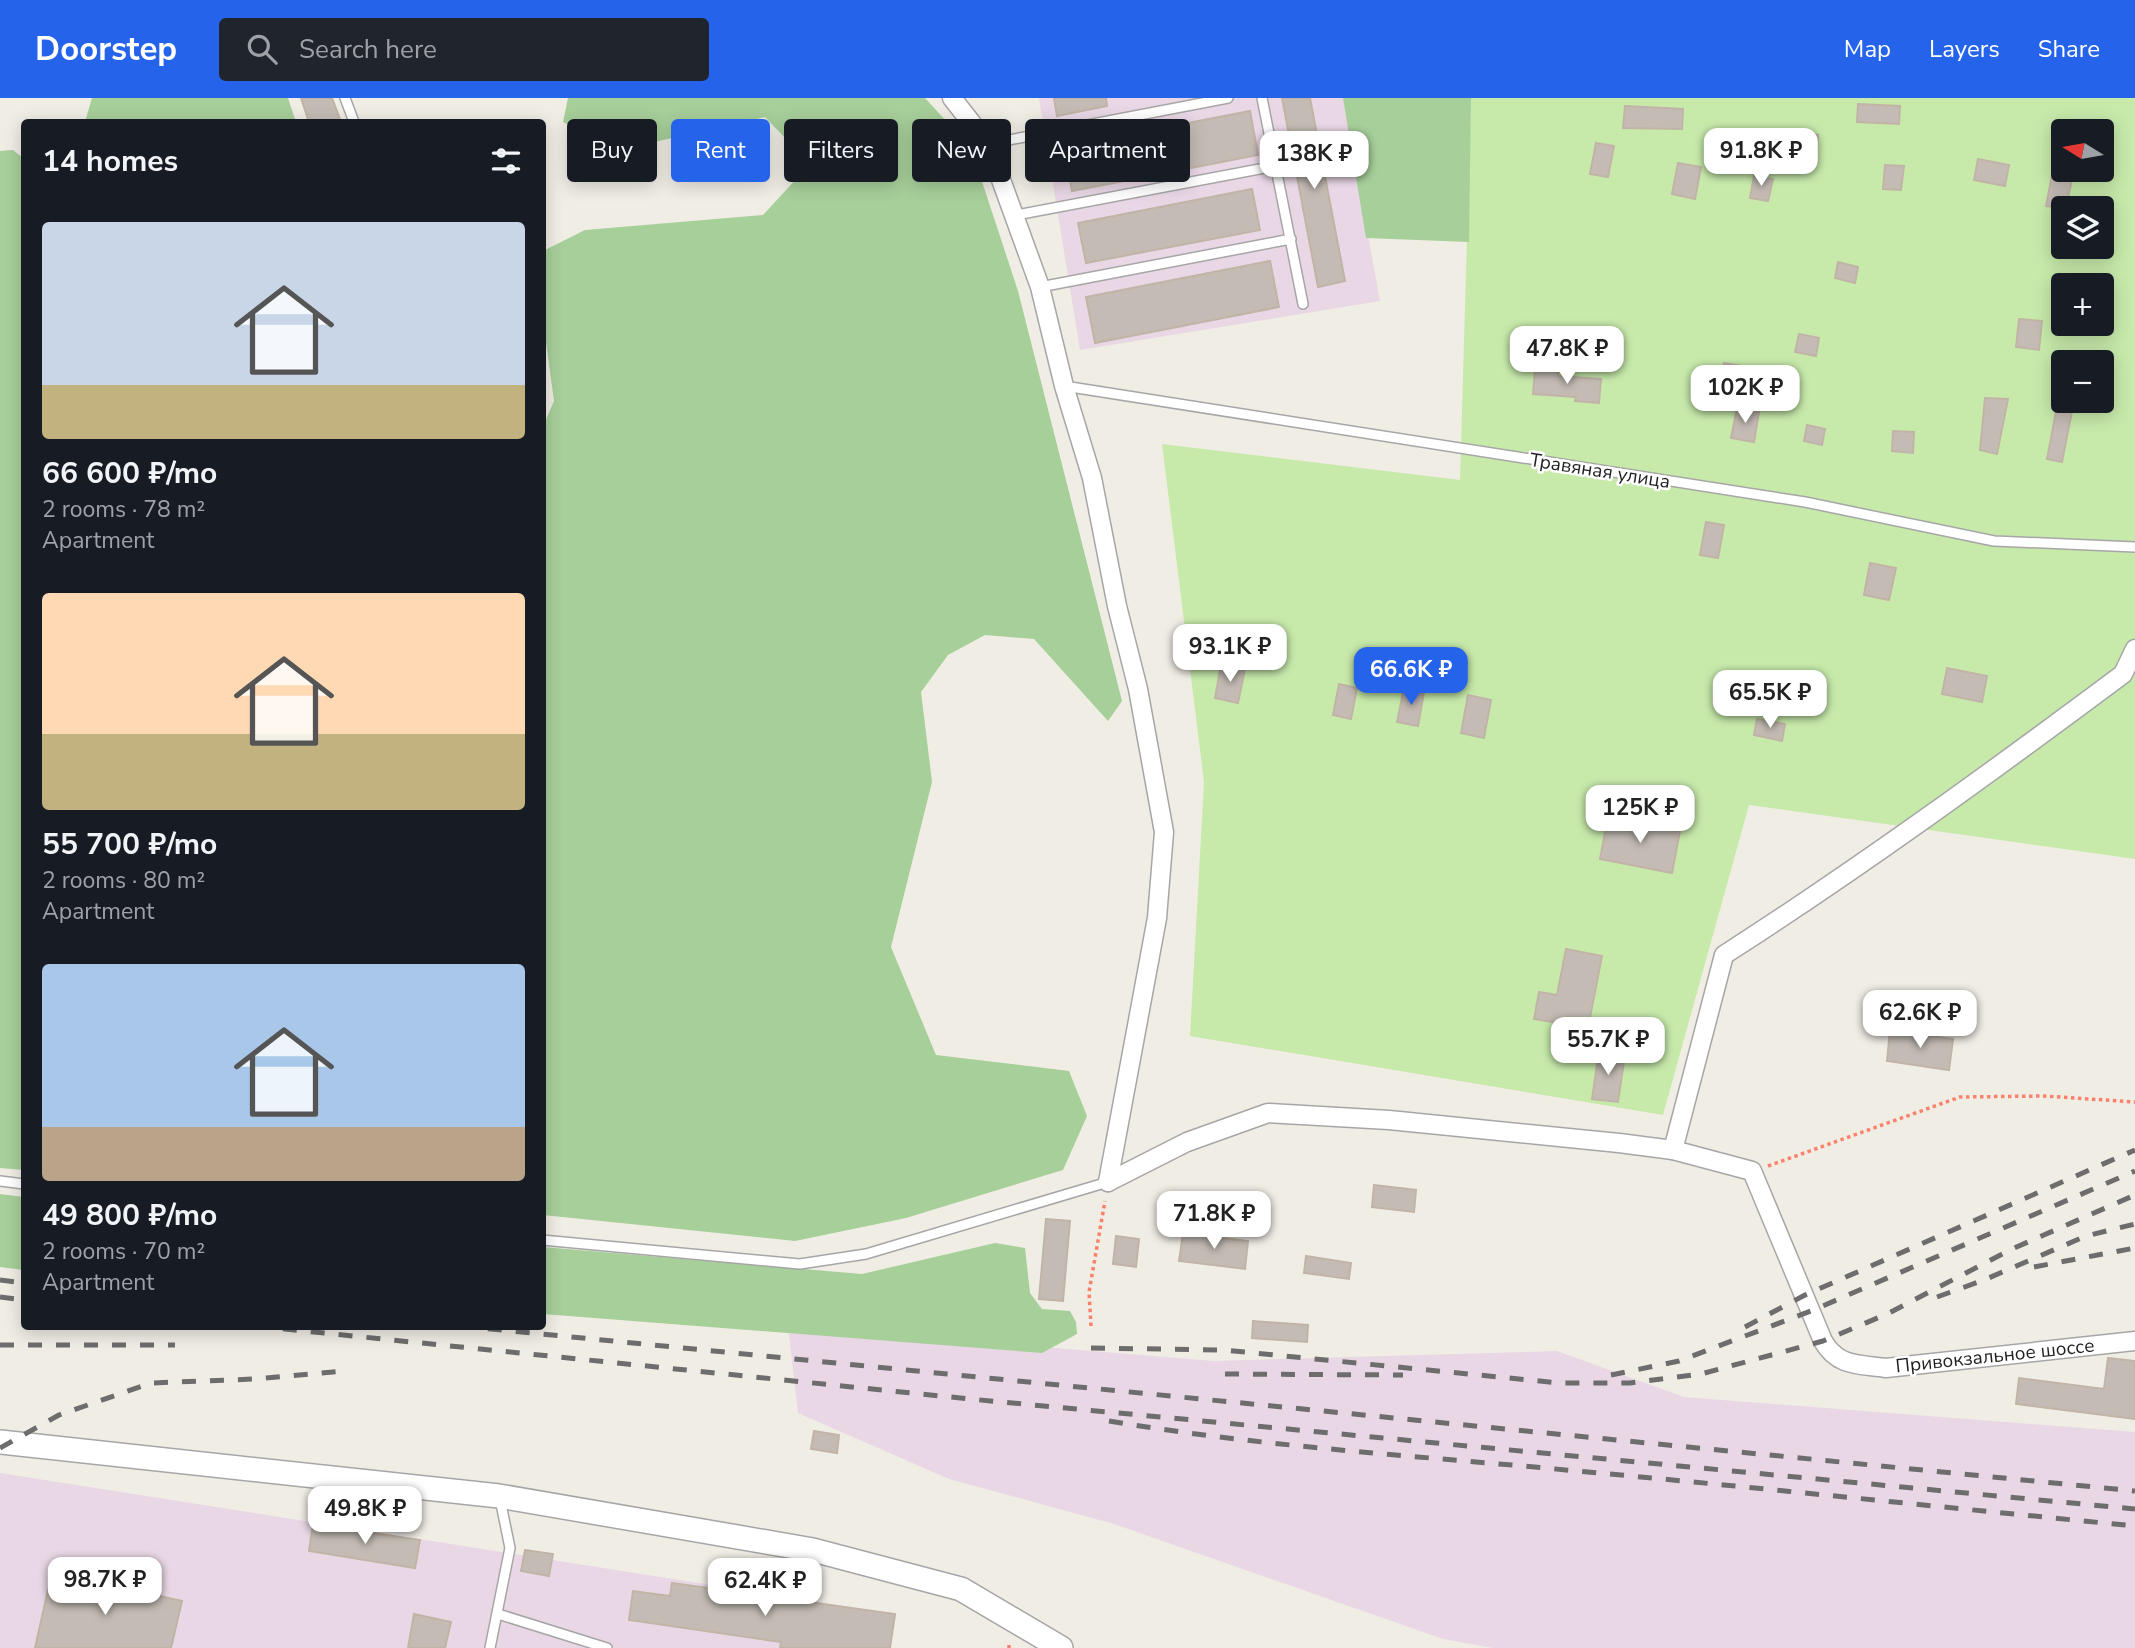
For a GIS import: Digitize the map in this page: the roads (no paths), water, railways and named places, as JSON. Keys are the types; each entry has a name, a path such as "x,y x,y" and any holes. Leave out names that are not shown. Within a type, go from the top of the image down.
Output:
{"street":[{"path":"952,98 968,119"},
{"path":"1003,182 1040,287 1064,387 1092,478 1117,606 1138,690 1164,832 1157,918 1108,1182"},
{"path":"1108,1182 1187,1142 1268,1113 1389,1120 1673,1150 1724,956 1834,884 1985,777 2123,674 2135,649"},
{"name":"Привокзальное шоссе","path":"1673,1150 1752,1171 1823,1340 1832,1356 1846,1363 1886,1368 2135,1341"},
{"path":"0,1442 499,1496 813,1550 961,1589 1061,1648"},
{"path":"1015,1647 1019,1621"}],"lane":[{"path":"345,98 353,119"},
{"path":"1011,140 1228,98"},
{"path":"1262,98 1304,303"},
{"path":"1016,215 1275,166"},
{"path":"1040,287 1291,239"},
{"name":"Травяная улица","path":"1064,387 1805,502 1994,541 2135,547"},
{"path":"0,1181 21,1184"},
{"path":"546,1240 800,1264 866,1254 1108,1182"},
{"path":"490,1648 510,1548 499,1496"},
{"path":"498,1614 607,1648"}],"railway":[{"path":"1745,1327 1805,1295 2135,1150"},
{"path":"1611,1375 1679,1361 1811,1311 2135,1171"},
{"path":"1091,1348 1224,1350 1560,1383 1630,1383 1701,1374 1823,1341 1887,1314 2012,1249 2135,1195"},
{"path":"1937,1297 2086,1236 2135,1224"},
{"path":"2034,1267 2135,1248"},
{"path":"0,1280 21,1283"},
{"path":"0,1297 21,1300"},
{"path":"294,1330 970,1399 2135,1509"},
{"path":"501,1330 2135,1491"},
{"path":"0,1345 175,1345"},
{"path":"0,1448 59,1415 151,1383 255,1379 343,1371"},
{"path":"1225,1374 1403,1375"},
{"path":"1109,1421 1225,1438 2135,1526"}]}
